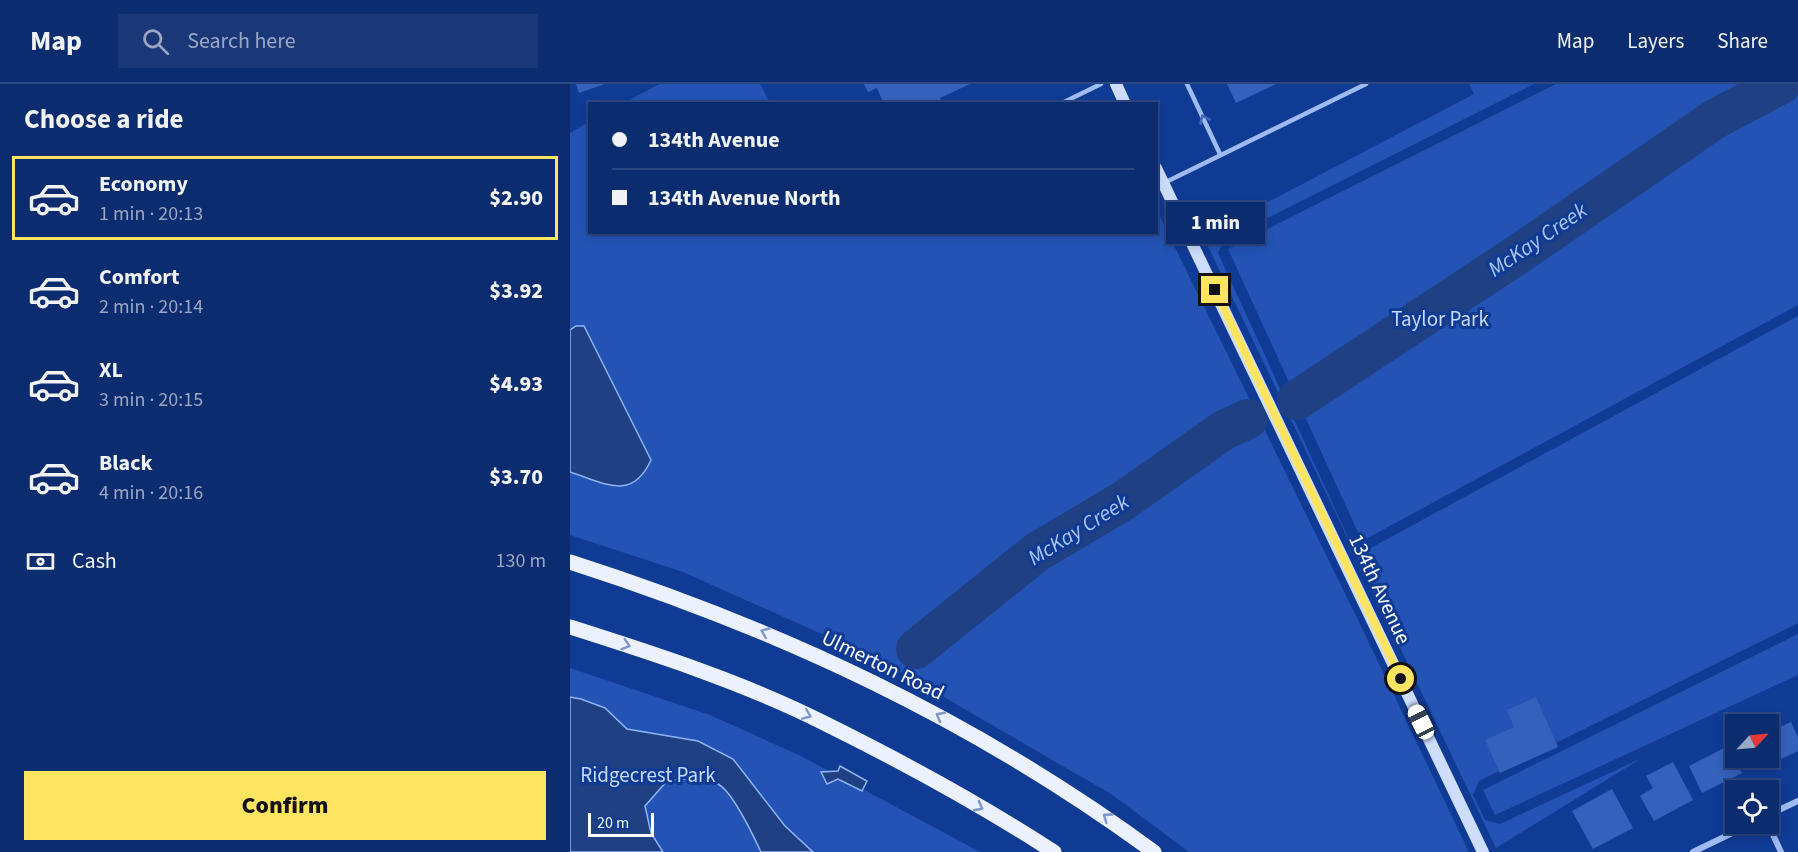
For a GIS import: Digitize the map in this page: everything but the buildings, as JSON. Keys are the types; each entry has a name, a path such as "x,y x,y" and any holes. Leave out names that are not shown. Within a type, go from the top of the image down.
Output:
{"main road":[{"name":"Ulmerton Road","path":"570,562 670,594 774,635 874,681 974,735 1089,804 1154,852"},
{"path":"570,627 654,654 822,722 1003,819 1054,852"}],"street":[{"path":"1116,84 1124,102"},
{"name":"134th Avenue","path":"1158,172 1483,852"},
{"path":"1779,810 1798,801"},
{"path":"1693,852 1730,834"},
{"path":"1773,834 1781,852"}],"lane":[{"path":"1064,102 1101,84"},
{"path":"1187,84 1220,154"},
{"path":"1164,183 1366,84"}],"green space":[{"path":"659,84 760,84 769,102 626,102"},
{"path":"1469,84 1534,84 1224,240 1218,253 1352,546 1367,550 1798,316 1798,623 1479,781 1473,795 1485,820 1500,824 1642,758 1496,848 1203,236 1474,94"},
{"name":"Taylor Park","path":"1556,84 1798,84 1798,305 1362,541 1228,249"},
{"path":"588,123 588,234 1158,234 1158,213 1469,852 1189,852 1111,794 878,659 683,572 570,535 570,472 616,487 651,460 584,326 576,326 570,330 570,133"},
{"path":"1798,634 1798,675 1495,815 1483,790"},
{"name":"Ridgecrest Park","path":"570,668 710,715 801,756 980,852 570,852"}],"shaded area":[{"path":"576,326 584,326 651,460 635,481 626,485 606,484 570,472 570,330"},
{"path":"570,697 605,708 627,729 698,741 733,759 785,826 813,852 761,852 742,815 724,788 712,781 693,779 667,781 645,806 651,833 663,852 570,852"},
{"path":"840,766 867,781 862,791 838,779 827,784 821,772 838,771"}],"waterway":[{"name":"McKay Creek","path":"1297,400 1517,255 1715,119 1781,84"},
{"name":"McKay Creek","path":"916,649 1037,552 1123,501 1224,430 1248,419"}],"route":[{"path":"1215,290 1401,679"}]}
